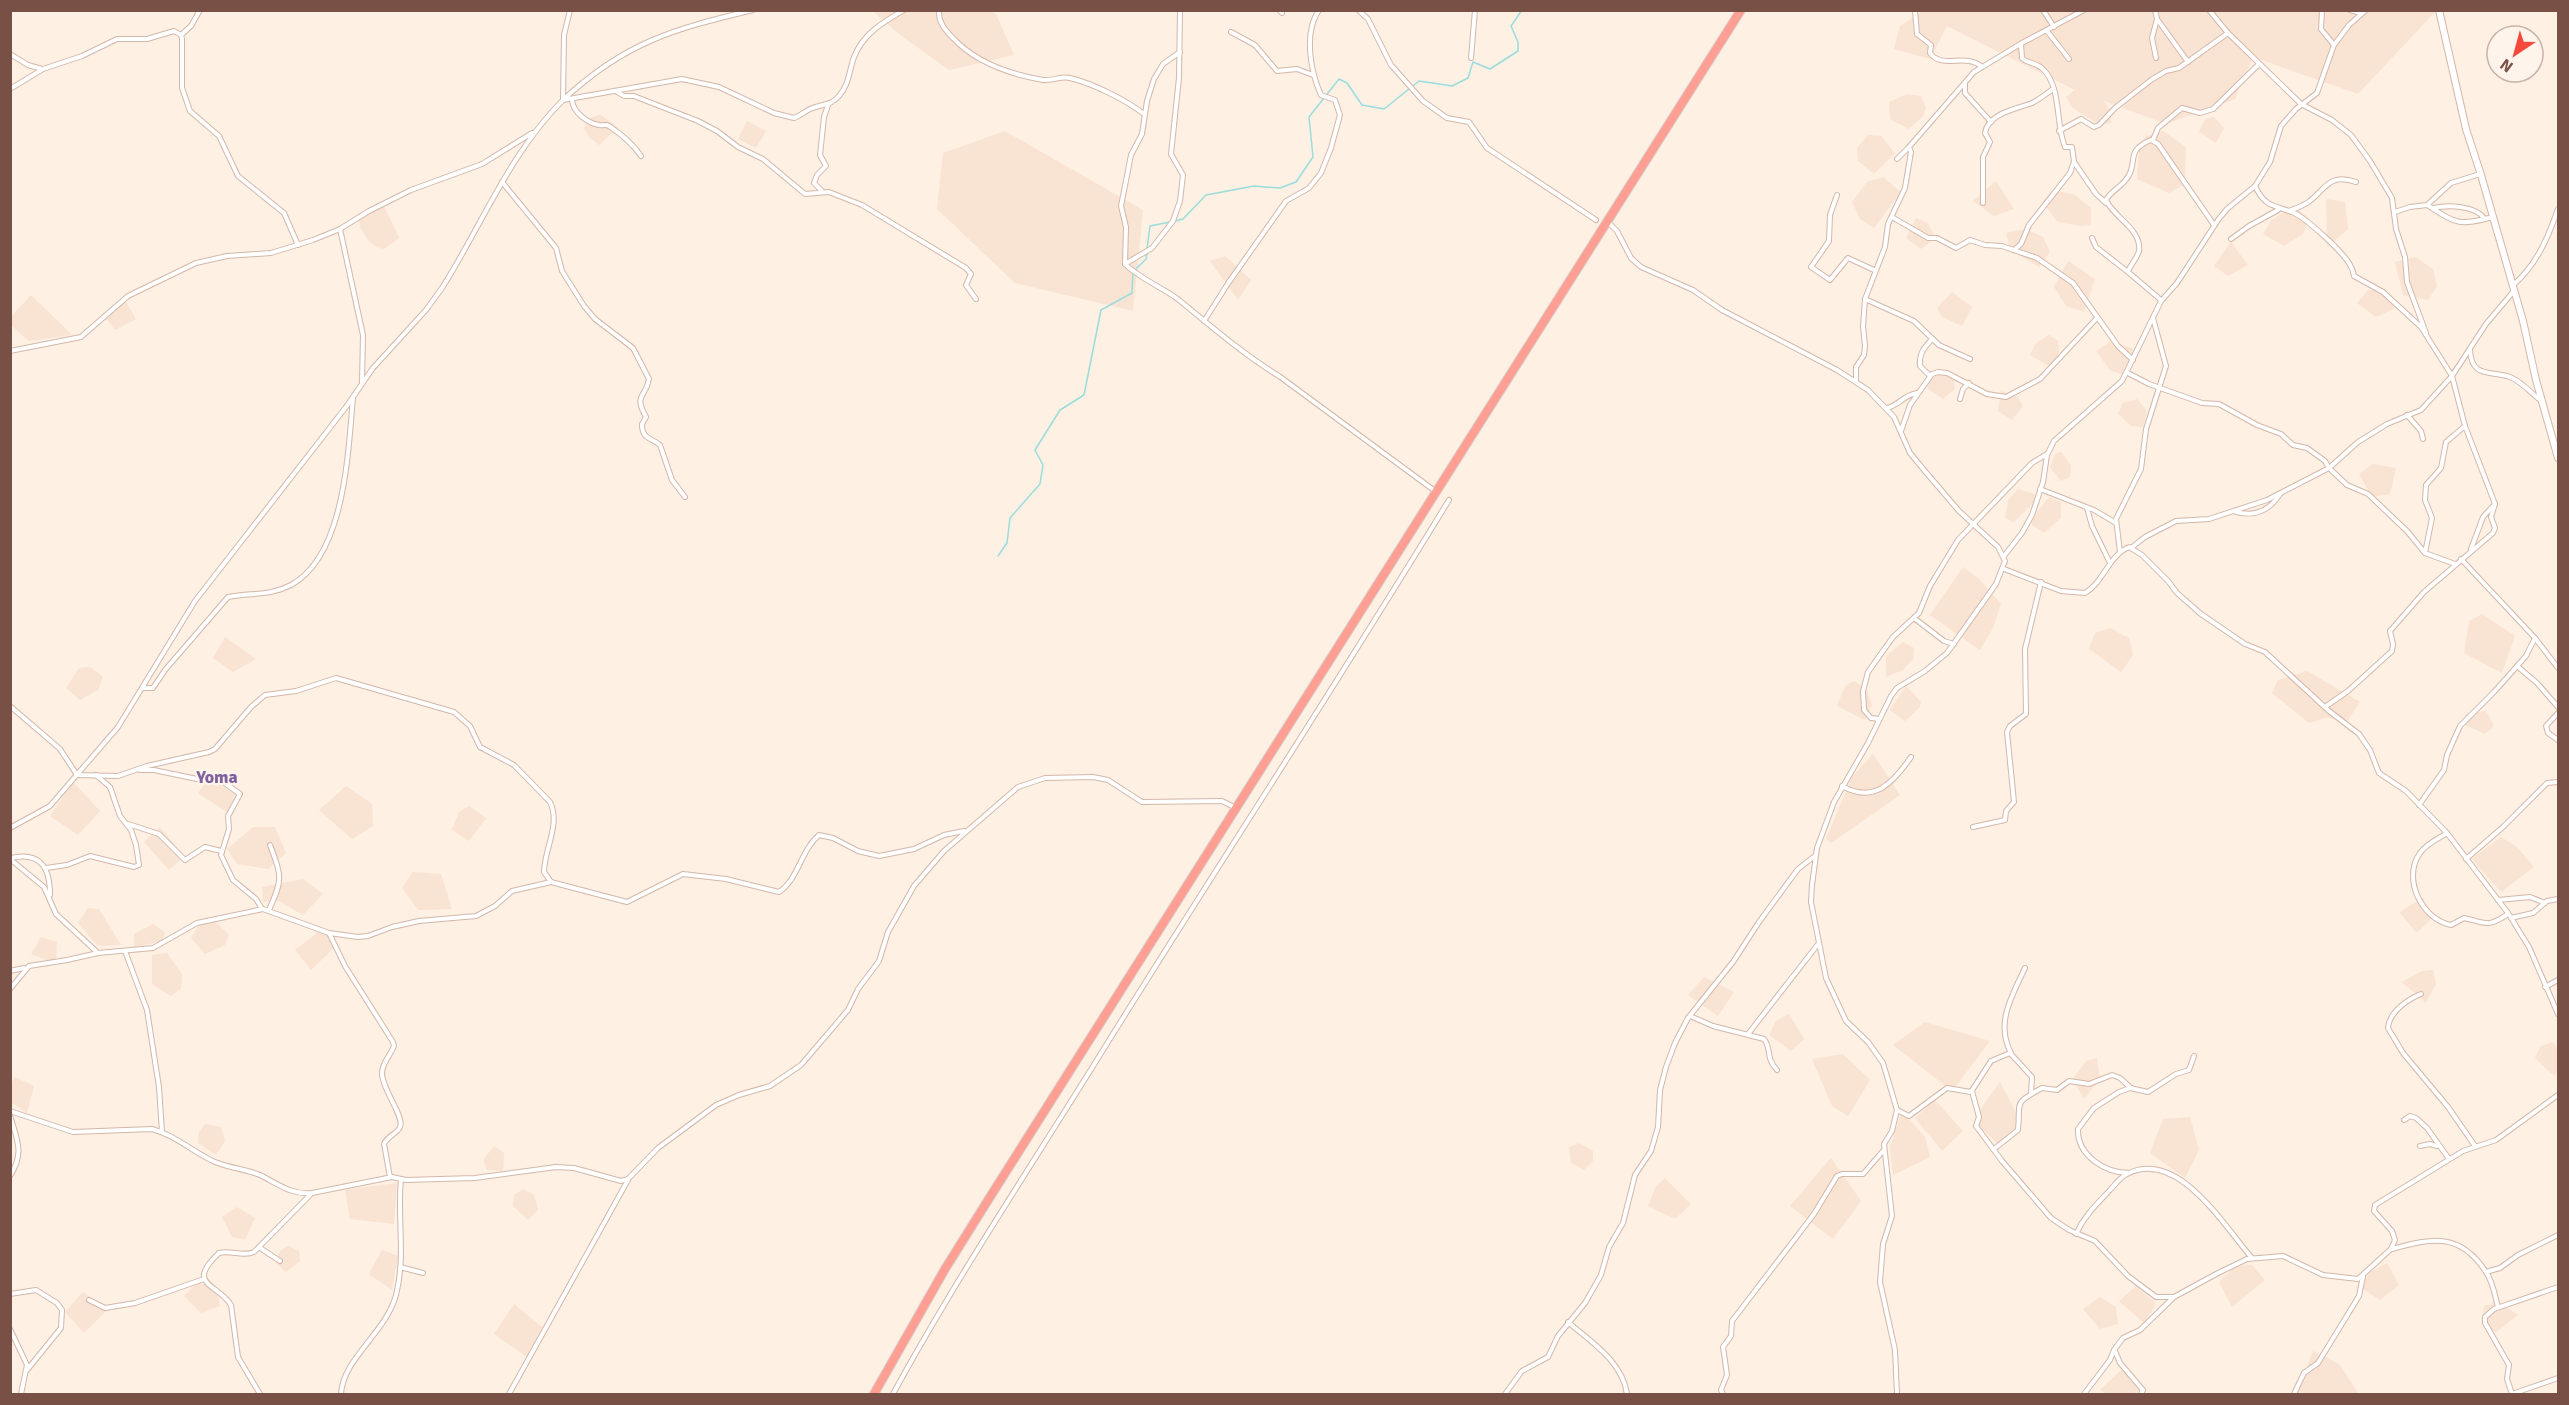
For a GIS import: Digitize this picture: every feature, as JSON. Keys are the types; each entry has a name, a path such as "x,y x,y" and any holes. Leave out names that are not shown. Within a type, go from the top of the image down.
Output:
{"highway":[{"path":"874,1395 945,1269 1740,10"}],"street":[{"path":"200,10 191,26 181,35 182,88 190,111 219,136 238,176 286,215 298,245"},
{"path":"563,100 564,35 570,10"},
{"path":"10,828 50,806 122,722 195,601 362,383 438,294 502,182 534,132 563,100 612,61 652,38 753,10"},
{"path":"563,100 682,79 719,87 774,113 792,118 828,104 844,89 854,56 867,37 883,23 904,10"},
{"path":"939,10 940,22 971,55 981,61 1045,80 1072,79 1120,99 1144,114"},
{"path":"1125,264 1152,248 1173,221 1178,209 1183,175 1171,154 1176,121 1180,10"},
{"path":"1204,321 1287,201 1310,188 1325,164 1340,115 1335,100 1321,95 1313,75 1311,36 1314,18 1319,10"},
{"path":"1358,10 1368,19 1391,65 1423,101 1447,118 1469,122 1487,148 1596,220"},
{"path":"1471,58 1475,10"},
{"path":"1915,10 1917,34 1931,45 1930,53 1933,57 1942,61 1972,60 1982,67"},
{"path":"2043,10 2054,27"},
{"path":"1897,159 1965,85 1974,72 2084,10"},
{"path":"2155,10 2157,19 2188,62"},
{"path":"2209,10 2228,33 2301,104 2332,120 2351,135 2387,186 2395,213 2396,229 2405,257 2407,282 2428,336 2451,376 2465,426 2494,504 2491,518 2495,530 2424,592 2391,630 2392,651 2348,691 2325,708"},
{"path":"2322,10 2321,29 2334,45"},
{"path":"2350,10 2364,12"},
{"path":"2439,10 2466,129 2481,174 2489,218 2523,321 2542,402 2559,458"},
{"path":"2004,556 2027,524 2040,489 2048,453 2060,434 2116,387 2128,374 2162,300 2177,283 2214,225 2227,209 2255,186 2270,162 2281,126 2301,104 2313,97 2319,90 2334,45 2349,25 2364,12"},
{"path":"2157,19 2152,38 2157,58"},
{"path":"10,89 43,69 117,39 147,39 171,30 181,35"},
{"path":"2047,31 2069,59"},
{"path":"1232,32 1255,45 1277,71 1297,69 1313,75"},
{"path":"2059,131 2081,120 2094,127 2099,125 2115,108 2151,80 2188,62 2228,33"},
{"path":"2022,43 2022,58 2042,68 2050,77 2054,89 2059,131 2065,147 2072,148 2074,162 2096,194 2123,220 2137,241 2139,251 2128,272"},
{"path":"1180,52 1166,61 1157,73 1144,114 1142,134 1131,155 1121,206 1126,227 1125,264 1133,272 1179,300 1260,364 1436,492"},
{"path":"10,54 28,65 43,69"},
{"path":"2153,140 2158,128 2182,108 2200,113 2219,105 2259,64"},
{"path":"1965,85 1966,94 1974,100 1991,122"},
{"path":"1983,203 1983,158 1990,142 1984,131 1991,122 2006,111 2042,98 2054,89"},
{"path":"617,92 634,96 698,121 717,131 741,149 763,159 804,194 823,191 865,206 966,268 971,274 966,285 967,289 976,298"},
{"path":"572,100 573,108 581,116 597,124 608,126 630,143 641,156"},
{"path":"823,191 814,183 817,175 826,166 820,154 824,117 828,104"},
{"path":"10,351 81,337 128,296 190,265 227,256 271,253 340,229 369,211 411,190 482,164 534,132"},
{"path":"2107,203 2109,195 2129,177 2135,151 2145,142 2153,140"},
{"path":"2153,140 2214,225"},
{"path":"1856,381 1856,367 1865,346 1863,326 1865,299 1885,247 1888,224 1905,188 1911,152 1909,147"},
{"path":"2014,250 2021,244 2029,225 2070,173 2074,162"},
{"path":"2429,206 2451,183 2481,174"},
{"path":"2288,212 2307,203 2332,181 2345,179 2356,182"},
{"path":"502,182 556,248 562,271 588,312 626,340 636,352 649,380 640,396 646,417 641,425 644,435 660,445 672,480 685,496"},
{"path":"2255,186 2266,202 2279,210 2295,214 2323,237 2351,266 2354,276 2383,292 2428,336"},
{"path":"1837,195 1830,215 1829,241 1811,267 1830,280 1848,258 1875,270"},
{"path":"2395,213 2410,207 2445,205 2481,213 2489,218"},
{"path":"2429,206 2462,223 2489,218"},
{"path":"2004,569 2061,591 2085,593 2095,585 2120,552 2131,548 2145,537 2176,521 2210,519 2281,493 2329,468 2358,442 2387,424 2424,407 2451,376 2512,289 2533,265 2551,232 2559,209"},
{"path":"2231,239 2249,226 2279,210"},
{"path":"1892,217 1928,237 1936,238 1956,248 1970,240 1979,244 2002,246 2037,258 2073,283 2118,346 2133,360"},
{"path":"1607,221 1617,231 1632,258 1641,267 1694,290 1722,310 1856,381 1887,408 1901,431 1910,453 1950,501 1998,547 2004,556 2004,569 1996,584 1954,645 1935,664 1897,688 1842,786 1828,816 1816,855 1812,902 1826,978 1846,1022 1868,1042 1883,1063 1898,1110 1883,1151 1892,1216 1883,1244 1880,1282 1895,1350 1897,1395"},
{"path":"340,229 363,335 362,383"},
{"path":"2092,238 2096,247 2162,300"},
{"path":"1865,299 1919,324 1939,345 1970,359"},
{"path":"2120,552 2116,523 2118,513 2141,469 2142,445 2166,366 2158,345 2153,317"},
{"path":"1901,431 1917,393 1930,376 1941,372 1969,383 1987,394 2002,398 2008,396 2040,379 2097,318"},
{"path":"1930,376 1920,366 1920,358 1922,350 1932,339"},
{"path":"2470,348 2471,360 2478,369 2512,377 2542,402"},
{"path":"2128,374 2202,403 2219,404 2257,425 2281,434 2293,445 2307,448 2325,461 2347,485 2368,494 2407,531 2425,553 2456,564"},
{"path":"1959,399 1963,389 1969,383"},
{"path":"1887,408 1896,405 1906,396 1917,393"},
{"path":"142,688 153,688 165,670 228,597 267,594 290,585 310,570 330,535 339,506 346,477 354,395"},
{"path":"2407,416 2421,431 2423,439"},
{"path":"2425,553 2432,518 2425,500 2426,485 2440,468 2447,442 2465,426"},
{"path":"2553,439 2559,433"},
{"path":"1880,720 1871,718 1864,710 1866,678 1893,637 1922,608 1936,573 1964,533 2032,464 2048,453"},
{"path":"2040,489 2087,508 2116,523"},
{"path":"2234,511 2252,514 2260,512 2270,506 2281,493"},
{"path":"893,1395 993,1222 1174,935 1258,808 1306,727 1380,613 1449,500"},
{"path":"2471,550 2483,517 2494,504"},
{"path":"2087,508 2092,526 2110,563"},
{"path":"2131,548 2142,555 2192,607 2245,644 2265,652 2325,708 2359,734 2370,750 2379,773 2406,791 2447,833 2510,916 2529,946 2545,987 2559,1014"},
{"path":"2460,559 2535,638 2559,668"},
{"path":"1973,826 2005,820 2006,811 2014,802 2007,732 2010,726 2026,714 2025,650 2041,582"},
{"path":"1914,618 1944,641 1954,645"},
{"path":"2419,805 2444,770 2447,755 2460,726 2526,656 2535,638"},
{"path":"2517,666 2537,683 2559,707"},
{"path":"77,775 118,776 212,751 251,707 265,695 296,691 325,679 343,680 454,712 470,726 480,747 504,758 528,777 553,808 550,849 544,866 544,874 551,882"},
{"path":"10,706 60,749 77,775"},
{"path":"2559,712 2546,726 2548,733 2559,740"},
{"path":"1842,786 1863,794 1876,792 1885,786 1911,757"},
{"path":"134,770 154,770 197,779 219,779 239,793 240,798 228,816 229,829 221,851 229,874 262,909"},
{"path":"46,867 67,865 90,856 138,866 140,863 136,855 136,845 126,823 120,816 110,787 96,775"},
{"path":"509,1395 628,1179 658,1148 716,1105 770,1086 801,1065 848,1010 858,988 879,961 888,932 914,886 965,831 1018,787 1045,778 1093,777 1108,780 1142,801 1222,801 1237,808"},
{"path":"2466,859 2503,827 2547,783 2559,782"},
{"path":"126,823 159,834 185,860 206,847 221,851"},
{"path":"10,971 98,953 142,950 159,946 197,923 262,909 329,933 358,937 419,921 476,916 495,906 512,891 551,882 627,902 683,874 716,877 779,892 786,885 807,848 819,835 833,838 858,851 879,856 914,849 944,835 965,831"},
{"path":"2447,833 2425,847 2415,862 2413,887 2424,906 2437,919 2451,925 2464,918 2488,925 2510,916 2534,914 2545,903 2559,899"},
{"path":"269,910 279,890 280,878 270,845"},
{"path":"1505,1395 1522,1371 1548,1357 1568,1322 1592,1292 1603,1270 1609,1247 1622,1228 1635,1174 1655,1140 1666,1067 1675,1043 1690,1016 1733,962 1798,868 1816,855"},
{"path":"10,858 24,856 46,867 50,878 50,898"},
{"path":"10,858 39,882 50,898 56,914 98,953"},
{"path":"2498,900 2530,897 2545,903"},
{"path":"329,933 345,966 394,1046 384,1064 382,1074 385,1087 401,1120 400,1127 384,1144 390,1177"},
{"path":"1748,1034 1819,944"},
{"path":"125,951 147,1010 160,1099 162,1132"},
{"path":"10,990 26,968"},
{"path":"2025,968 2009,1004 2004,1038 2012,1053 2032,1077 2031,1094"},
{"path":"2545,987 2559,980"},
{"path":"2421,994 2403,1004 2391,1018 2388,1028 2403,1053 2448,1107 2475,1146"},
{"path":"1690,1016 1713,1026 1748,1034 1766,1042 1769,1061 1777,1070"},
{"path":"2012,1053 1991,1061 1972,1091 1979,1117 1976,1125 2002,1161 2051,1218 2076,1233 2096,1241 2128,1276 2157,1298 2174,1297"},
{"path":"1995,1149 2017,1133 2019,1129 2018,1107 2031,1094 2042,1088 2057,1090 2069,1081 2089,1084 2112,1075 2120,1078 2131,1088 2148,1092 2176,1074 2189,1070 2194,1056"},
{"path":"1898,1110 1909,1116 1947,1088 1972,1091"},
{"path":"2129,1173 2112,1172 2097,1163 2083,1149 2078,1132 2085,1117 2094,1108 2119,1092 2131,1088"},
{"path":"2084,1395 2123,1338 2140,1330 2174,1297 2252,1258 2283,1256 2323,1275 2351,1279 2363,1276 2391,1249 2395,1240 2394,1235 2376,1213 2375,1206 2449,1159 2475,1146 2496,1140 2559,1095"},
{"path":"10,1113 74,1132 145,1128 162,1132 220,1164 258,1174 292,1192 312,1193 390,1177 401,1179 475,1178 556,1167 574,1168 615,1181 628,1179"},
{"path":"10,1113 20,1150 20,1158 10,1176"},
{"path":"2403,1120 2410,1116 2416,1118 2427,1128 2449,1159"},
{"path":"2420,1146 2430,1144 2438,1146"},
{"path":"1723,1395 1721,1390 1727,1375 1723,1347 1731,1336 1732,1321 1814,1214 1837,1176 1847,1173 1863,1174 1883,1151"},
{"path":"2076,1233 2085,1217 2123,1177 2151,1167 2175,1175 2207,1203 2252,1258"},
{"path":"341,1395 346,1374 374,1338 397,1294 400,1267 401,1179"},
{"path":"204,1279 207,1268 219,1253 231,1251 249,1254 260,1248 312,1193"},
{"path":"2486,1272 2500,1268 2518,1255 2559,1235"},
{"path":"2391,1249 2420,1242 2453,1242 2466,1249 2486,1272 2498,1308"},
{"path":"260,1248 280,1261"},
{"path":"400,1267 423,1273"},
{"path":"2294,1395 2304,1373 2318,1363 2359,1296 2363,1276"},
{"path":"89,1300 105,1308 135,1303 204,1279"},
{"path":"204,1279 211,1289 231,1305 238,1357 260,1395"},
{"path":"2559,1287 2498,1308 2488,1313 2485,1323 2509,1365 2507,1379 2512,1394 2559,1378"},
{"path":"10,1294 36,1290 57,1303 62,1310 62,1328 27,1370 21,1395"},
{"path":"1568,1322 1616,1365 1624,1380 1627,1395"},
{"path":"10,1329 23,1355 27,1370"},
{"path":"2114,1350 2120,1363 2143,1390 2142,1395"},
{"path":"251,1395 257,1389"}],"shaded area":[{"path":"873,11 991,11 996,14 1014,55 949,70 899,34"},
{"path":"1917,11 2436,11 2358,94 2253,57 2235,99 2166,124 2104,101 2111,111 2111,123 2098,124 2073,108 2066,97 2075,90 1947,26 1930,59 1894,49 1900,26 1920,13"},
{"path":"1907,94 1921,96 1926,108 1923,116 1909,129 1890,119 1889,102"},
{"path":"600,114 618,128 599,145 589,137 584,128 591,118"},
{"path":"2214,117 2224,128 2216,143 2199,132 2205,119"},
{"path":"747,121 766,131 756,148 738,139"},
{"path":"1005,131 1143,210 1133,311 1015,283 937,209 943,153"},
{"path":"2163,131 2186,147 2185,184 2169,193 2137,179 2139,151 2146,136"},
{"path":"1868,135 1881,136 1895,153 1874,174 1858,161 1857,148"},
{"path":"1883,177 1901,192 1874,228 1860,219 1852,202 1867,182"},
{"path":"1996,181 2014,209 1994,216 1973,201"},
{"path":"2053,190 2075,195 2091,208 2091,225 2081,226 2058,222 2042,202"},
{"path":"2326,199 2345,202 2348,229 2327,247"},
{"path":"2293,205 2309,219 2303,234 2284,246 2263,234 2271,221"},
{"path":"384,206 399,238 384,249 376,247 368,240 360,227 359,219"},
{"path":"1916,218 1928,223 1935,238 1921,249 1906,238"},
{"path":"2026,229 2043,237 2050,252 2039,267 2010,250 2006,233"},
{"path":"2231,242 2248,265 2228,276 2214,266"},
{"path":"1225,256 1251,280 1238,300 1210,261"},
{"path":"2415,257 2433,269 2437,286 2428,300 2403,295 2395,262"},
{"path":"2068,261 2095,279 2084,312 2066,306 2054,287"},
{"path":"2368,290 2381,290 2393,296 2394,309 2376,317 2357,303"},
{"path":"1952,292 1972,307 1962,326 1942,317 1937,308"},
{"path":"31,295 72,335 29,341 11,325 11,317"},
{"path":"125,300 136,319 115,330 105,317"},
{"path":"2049,335 2058,341 2059,354 2051,367 2030,355 2036,343"},
{"path":"2110,342 2132,348 2137,356 2123,375 2110,370 2096,351"},
{"path":"1944,372 1954,378 1955,389 1943,399 1927,388 1932,377"},
{"path":"2001,391 2018,397 2023,406 2012,420 1998,411"},
{"path":"2137,399 2147,411 2143,427 2131,426 2118,414 2123,403"},
{"path":"2061,452 2071,465 2070,477 2061,481 2050,467 2055,454"},
{"path":"2373,464 2396,468 2390,494 2372,497 2359,474"},
{"path":"2018,489 2034,494 2037,499 2013,523 2005,517 2008,500"},
{"path":"2049,497 2061,502 2061,518 2044,533 2031,524"},
{"path":"1963,567 1979,579 2001,604 1993,628 1980,650 1930,615"},
{"path":"2482,614 2515,636 2502,673 2464,653 2469,621"},
{"path":"2110,628 2129,638 2133,655 2121,672 2089,649 2095,633"},
{"path":"225,637 256,659 233,672 213,658"},
{"path":"1903,642 1914,648 1913,659 1903,670 1886,677 1886,656"},
{"path":"90,667 103,677 98,690 80,700 66,688 79,668"},
{"path":"2307,671 2360,702 2348,720 2326,718 2309,723 2272,693 2278,680"},
{"path":"1854,681 1867,690 1872,705 1865,720 1837,706 1845,686"},
{"path":"1906,686 1921,702 1920,707 1905,721 1890,710"},
{"path":"2486,711 2494,726 2485,734 2463,724 2466,714"},
{"path":"1873,754 1900,795 1831,843 1826,839 1852,777"},
{"path":"210,778 235,795 227,812 198,793"},
{"path":"73,782 100,811 78,835 50,816"},
{"path":"346,786 372,804 373,826 352,839 319,810"},
{"path":"469,806 486,818 469,841 452,830 459,812"},
{"path":"160,827 184,856 169,870 144,842"},
{"path":"253,827 275,827 286,853 268,869 237,864 227,849"},
{"path":"2501,837 2517,847 2534,867 2501,892 2472,859"},
{"path":"413,872 441,874 452,909 418,910 402,888"},
{"path":"303,879 323,894 303,915 279,901 263,902 262,887"},
{"path":"2423,898 2434,916 2417,933 2399,912"},
{"path":"88,908 99,909 121,945 98,946 78,923"},
{"path":"214,920 229,935 225,945 205,954 191,938 199,925"},
{"path":"153,924 165,932 163,941 134,947 134,934"},
{"path":"318,932 335,937 335,947 311,970 295,950"},
{"path":"41,937 57,942 56,959 49,961 31,954"},
{"path":"167,953 182,974 181,988 171,996 152,984 152,955"},
{"path":"2433,970 2436,984 2426,1003 2402,982 2422,971"},
{"path":"1704,977 1734,992 1718,1016 1688,995"},
{"path":"1789,1014 1804,1039 1791,1051 1769,1035 1776,1021"},
{"path":"1925,1022 1990,1041 1952,1091 1893,1045"},
{"path":"2552,1042 2558,1047 2558,1071 2554,1076 2535,1058 2540,1047"},
{"path":"1843,1054 1870,1080 1848,1116 1832,1106 1812,1059"},
{"path":"2097,1058 2100,1079 2084,1099 2073,1079 2086,1061"},
{"path":"15,1077 34,1086 27,1113 11,1102 11,1084"},
{"path":"2000,1082 2022,1124 2001,1147 1975,1122 1982,1107"},
{"path":"1935,1100 1963,1131 1942,1151 1915,1118"},
{"path":"1900,1116 1909,1119 1925,1137 1930,1157 1893,1175 1890,1148"},
{"path":"2190,1117 2199,1150 2185,1178 2150,1153 2163,1119"},
{"path":"205,1124 221,1127 225,1141 216,1155 198,1143 199,1132"},
{"path":"1579,1143 1593,1151 1593,1161 1584,1170 1571,1163 1569,1147"},
{"path":"494,1146 504,1153 503,1171 487,1170 483,1160"},
{"path":"1831,1158 1861,1201 1833,1239 1790,1206"},
{"path":"1665,1178 1691,1204 1675,1219 1648,1206 1656,1186"},
{"path":"397,1183 394,1224 350,1219 345,1190"},
{"path":"523,1189 534,1195 538,1210 528,1220 513,1206 514,1195"},
{"path":"237,1207 255,1218 245,1240 232,1237 222,1217"},
{"path":"288,1246 299,1251 300,1261 286,1272 275,1262 280,1251"},
{"path":"382,1250 398,1256 392,1290 369,1274"},
{"path":"2387,1263 2399,1285 2380,1300 2360,1287 2370,1272"},
{"path":"2252,1265 2265,1280 2232,1307 2219,1282 2235,1266"},
{"path":"197,1283 217,1287 220,1306 201,1313 184,1296"},
{"path":"2136,1286 2156,1304 2144,1323 2119,1301"},
{"path":"83,1292 107,1310 84,1333 65,1312"},
{"path":"2100,1297 2116,1307 2118,1324 2100,1329 2083,1309"},
{"path":"2498,1302 2518,1315 2496,1332 2482,1323 2484,1306"},
{"path":"514,1304 542,1327 527,1357 494,1334"},
{"path":"2313,1351 2339,1364 2359,1394 2297,1394"},
{"path":"2123,1368 2141,1389 2136,1394 2107,1394 2100,1390"}],"waterway":[{"path":"1175,221 1183,219 1206,195 1254,186 1280,188 1296,182 1313,157 1309,117 1339,79 1347,83 1362,105 1384,109 1419,81 1452,86 1468,78 1473,62 1490,69 1518,51 1518,42 1511,26 1522,10"},
{"path":"1147,249 1150,226 1170,222"},
{"path":"998,556 1007,543 1010,518 1040,484 1043,465 1035,450 1060,410 1084,395 1101,310 1132,293 1133,272 1146,259 1147,254"}],"district":[{"name":"Yoma","path":"217,777"}]}
